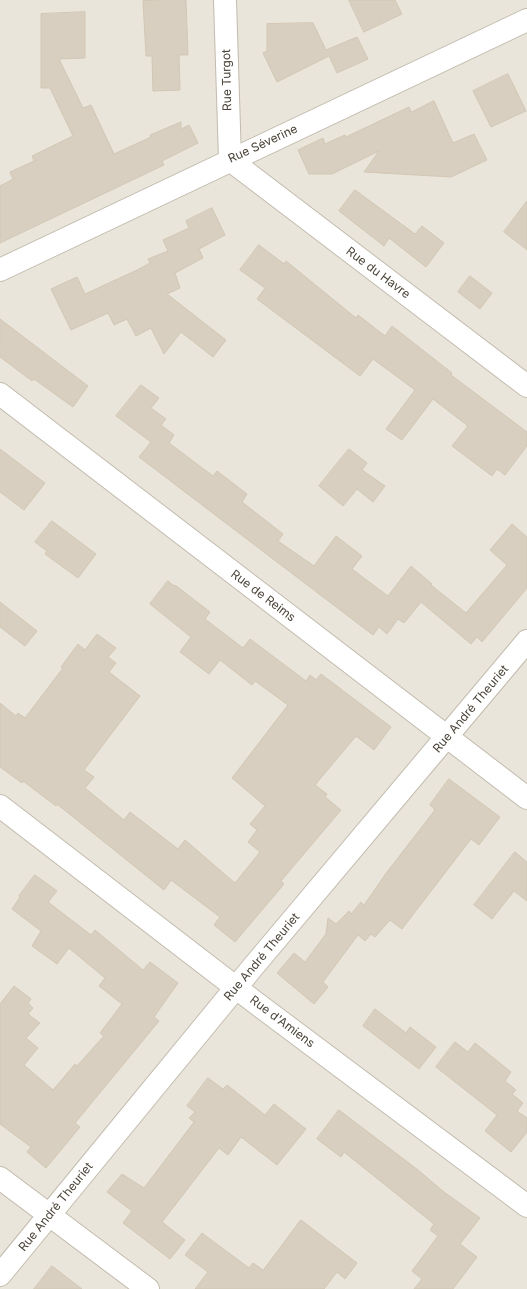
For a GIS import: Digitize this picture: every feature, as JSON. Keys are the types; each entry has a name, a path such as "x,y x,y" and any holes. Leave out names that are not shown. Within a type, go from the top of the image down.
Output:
{"street":[{"name":"Rue Turgot","path":"225,0 230,160"},
{"name":"Rue Séverine","path":"0,270 527,20"},
{"name":"Rue du Havre","path":"230,160 527,386"},
{"name":"Rue de Reims","path":"0,394 527,798"},
{"name":"Rue André Theuriet","path":"0,1275 236,987 527,641"},
{"name":"Rue d'Amiens","path":"0,806 236,987 527,1206"},
{"path":"0,1178 148,1289"}],"shaded area":[{"path":"0,0 527,0 527,1289 0,1289"}],"building":[{"path":"186,0 188,55 179,55 180,90 153,91 152,56 146,56 143,1"},
{"path":"349,0 395,0 402,14 364,32"},
{"path":"85,12 85,58 59,59 83,108 91,105 114,154 151,137 150,135 181,122 181,129 189,125 198,143 162,161 164,165 0,243 0,186 13,179 10,172 34,161 32,156 73,136 50,88 41,88 41,14"},
{"path":"313,23 326,50 357,37 368,59 337,73 329,56 277,82 263,53 267,51 267,24"},
{"path":"508,74 526,111 491,127 473,91"},
{"path":"434,101 453,143 474,134 487,160 451,177 364,172 379,151 332,174 309,174 298,150 323,138 325,144 345,135 346,137 409,107 411,112"},
{"path":"355,190 415,234 422,226 444,243 426,267 389,238 384,246 339,211"},
{"path":"527,201 527,250 504,232"},
{"path":"212,208 225,235 199,249 203,258 175,273 180,288 167,294 226,340 213,357 181,332 164,354 151,328 136,336 127,319 114,325 108,313 71,330 51,289 77,277 85,294 137,270 150,263 148,259 168,251 163,240 189,228 186,221"},
{"path":"259,245 284,264 286,261 356,318 358,315 385,336 392,326 452,373 451,375 527,432 527,446 505,475 497,469 492,476 452,446 468,426 433,399 402,440 386,429 415,390 373,359 360,376 257,299 265,288 240,270"},
{"path":"470,276 492,293 480,309 458,292"},
{"path":"0,319 88,386 73,407 34,379 32,381 0,357"},
{"path":"141,385 159,398 151,408 166,419 161,425 174,435 169,443 213,476 217,471 247,494 242,502 283,534 278,541 314,566 336,536 362,556 352,569 388,596 411,566 432,584 431,585 466,613 507,565 490,550 512,524 527,537 527,588 482,642 477,637 471,644 421,602 404,623 398,619 387,634 379,627 373,635 139,457 151,442 116,416"},
{"path":"0,449 45,483 24,510 0,492"},
{"path":"349,449 367,463 362,470 385,486 373,502 357,489 343,506 319,486"},
{"path":"52,521 96,554 78,578 45,554 47,551 35,542"},
{"path":"168,581 210,612 205,619 243,648 250,639 306,681 310,675 316,680 321,674 391,727 374,750 356,736 315,785 327,794 325,797 341,810 281,881 284,884 235,942 214,925 220,917 171,880 164,890 57,804 56,806 23,781 22,783 0,767 0,703 16,716 18,713 25,718 63,668 61,667 78,644 85,650 97,634 116,648 108,657 116,663 109,672 140,696 84,770 94,777 85,788 124,820 130,812 178,849 185,840 235,883 260,852 248,842 257,830 250,824 265,806 232,778 288,705 255,681 252,685 220,660 209,674 180,652 191,637 150,604"},
{"path":"0,602 37,631 25,646 0,627"},
{"path":"449,779 500,817 479,845 471,839 402,929 390,920 375,937 371,934 365,941 358,935 323,982 328,987 314,1004 277,973 294,953 305,962 326,934 328,918 336,924 349,911 351,914 361,902 364,905 387,872 435,810 430,805"},
{"path":"515,852 527,862 527,901 514,891 492,919 474,905"},
{"path":"35,875 57,891 48,902 91,935 95,930 143,970 150,962 178,983 154,1017 159,1021 75,1123 80,1127 46,1168 27,1152 31,1147 0,1124 0,1004 14,986 31,999 28,1003 33,1008 28,1014 40,1023 26,1038 38,1048 24,1065 53,1090 75,1064 77,1066 104,1036 100,1033 122,1004 99,986 105,978 69,948 57,964 32,946 41,931 12,909 20,897 19,896"},
{"path":"375,1009 406,1033 410,1027 436,1047 419,1069 363,1026"},
{"path":"455,1042 468,1052 475,1043 511,1072 505,1081 516,1090 512,1094 523,1103 517,1111 527,1118 527,1132 511,1152 485,1131 497,1115 436,1067"},
{"path":"208,1078 223,1089 227,1085 265,1115 274,1104 306,1129 277,1165 241,1137 228,1155 219,1148 162,1222 185,1240 170,1259 123,1223 132,1211 107,1192 122,1174 144,1188 194,1122 189,1118 195,1112 187,1106"},
{"path":"339,1110 418,1170 444,1192 480,1218 460,1244 477,1257 453,1289 414,1289 422,1279 412,1271 438,1236 430,1230 434,1224 344,1152 341,1157 317,1139"},
{"path":"301,1220 357,1263 345,1279 337,1272 324,1289 195,1289 208,1272 185,1255 202,1233 249,1268 253,1263 263,1270"},
{"path":"52,1266 82,1289 34,1289"}]}
